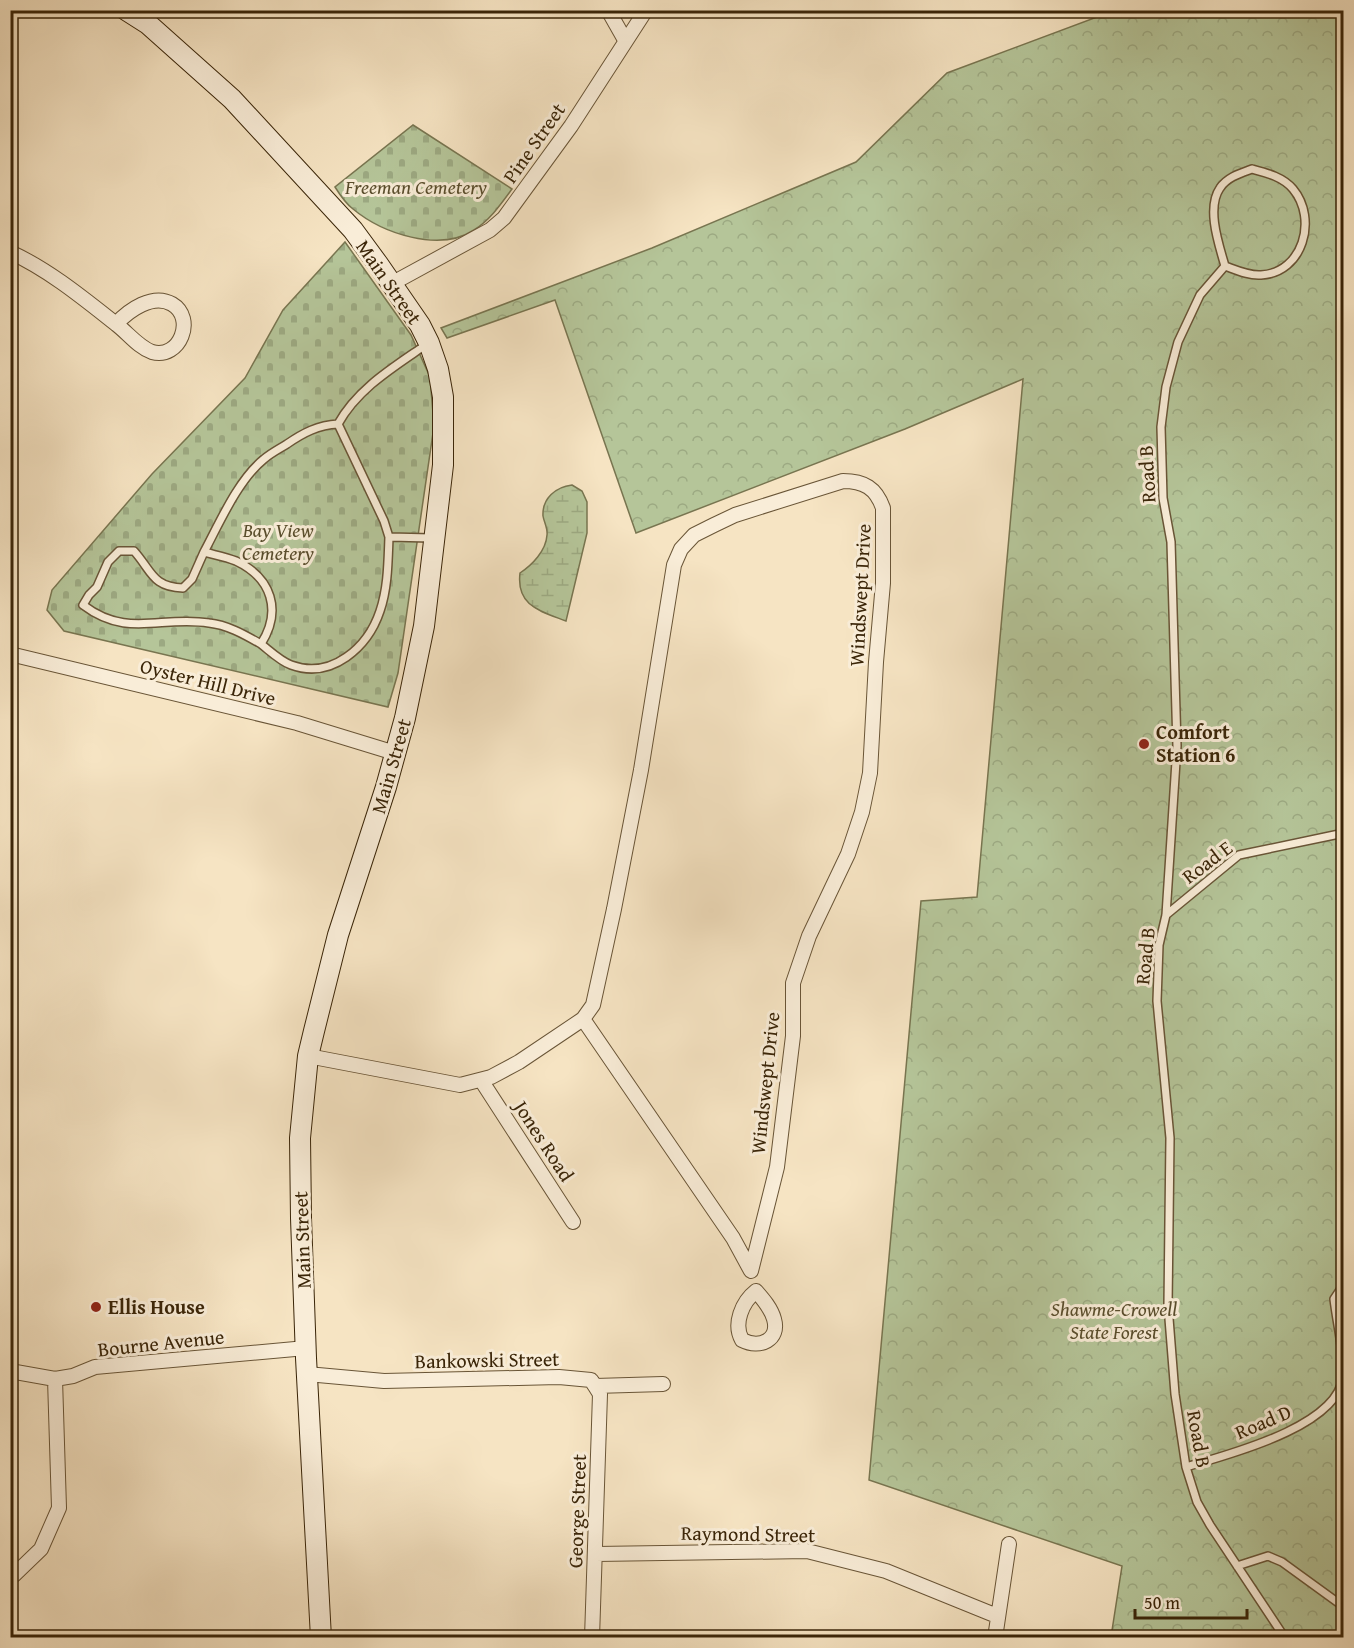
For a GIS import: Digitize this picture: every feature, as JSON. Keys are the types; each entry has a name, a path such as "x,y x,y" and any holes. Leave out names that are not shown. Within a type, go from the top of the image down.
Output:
{"main road":[{"name":"Main Street","path":"126,10 148,24 232,99 353,230 420,325 438,369 443,397 443,465 424,626 405,718 386,787 338,935 308,1056 300,1138 301,1218 321,1638"}],"street":[{"path":"608,10 625,40"},
{"name":"Pine Street","path":"391,284 490,230 504,218 571,126 646,10"},
{"path":"10,252 45,270 143,347 154,352 171,350 178,344 184,327 182,317 173,305 156,300 140,306 116,324"},
{"name":"Windswept Drive","path":"752,1271 777,1167 793,1036 793,983 809,936 848,854 862,812 870,773 883,583 883,508 879,497 866,484 857,481 843,481 735,515 694,535 681,549 674,565 641,770 614,909 593,1005 583,1019 733,1238 752,1271 756,1291"},
{"name":"Oyster Hill Drive","path":"10,654 297,723 395,753"},
{"path":"308,1056 460,1085 481,1080 519,1062 583,1019"},
{"name":"Jones Road","path":"481,1080 573,1222"},
{"name":"Bourne Avenue","path":"55,1379 73,1376 95,1367 306,1348"},
{"path":"10,1371 55,1379 59,1508 41,1549 14,1575 10,1576"},
{"name":"Bankowski Street","path":"307,1374 384,1381 559,1377 591,1380 595,1386 663,1384"},
{"name":"George Street","path":"592,1638 600,1394 595,1386"},
{"path":"995,1638 1009,1544"},
{"name":"Raymond Street","path":"596,1554 807,1551 886,1571 997,1616"}],"lane":[{"path":"1252,169 1281,179 1297,195 1305,219 1304,240 1298,254 1274,273 1260,276 1225,266 1216,236 1214,206 1219,188 1232,177 1252,169"},
{"name":"Road B","path":"1225,266 1200,295 1178,342 1166,387 1161,427 1163,498 1172,542 1177,746 1166,915 1159,945 1156,1001 1163,1051 1170,1138 1168,1306 1175,1394 1186,1467 1197,1502 1285,1638"},
{"path":"338,424 347,408 360,393 429,343"},
{"path":"338,424 384,521 389,537 386,584 381,609 374,627 362,645 346,658 331,667 313,669 292,665 261,644 234,630 210,623 186,622 145,626 116,622 96,615 83,605 97,587 108,562 119,551 134,551 158,582 183,588 192,579 204,552 249,474 264,459 296,437 321,425 338,424"},
{"path":"389,537 434,538"},
{"path":"204,552 235,561 252,570 264,582 271,596 272,614 269,631 261,644"},
{"name":"Road E","path":"1166,915 1239,855 1344,833"},
{"name":"Road D","path":"1186,1467 1286,1434 1316,1415 1335,1396 1343,1378 1334,1299 1344,1284"},
{"path":"1237,1566 1268,1556 1282,1562 1344,1607"}],"green space":[{"name":"Shawme-Crowell State Forest","path":"1113,11 1343,11 1343,1637 1111,1637 1122,1566 869,1480 921,901 977,897 1023,379 905,429 636,533 555,300 447,338 441,328 652,248 856,162 947,73"},
{"name":"Freeman Cemetery","path":"413,125 512,189 490,217 474,230 460,237 428,240 379,226 345,202 335,187"},
{"name":"Bay View Cemetery","path":"345,242 411,335 430,377 434,426 398,673 388,707 64,631 47,610 52,590 152,474 245,378 283,310"},
{"path":"572,485 582,491 587,502 587,533 566,621 539,610 526,600 520,584 520,573 534,562 544,547 547,533 543,516 545,504 551,494"}],"place":[{"name":"Comfort Station 6","path":"1144,744"},
{"name":"Ellis House","path":"96,1307"}]}
